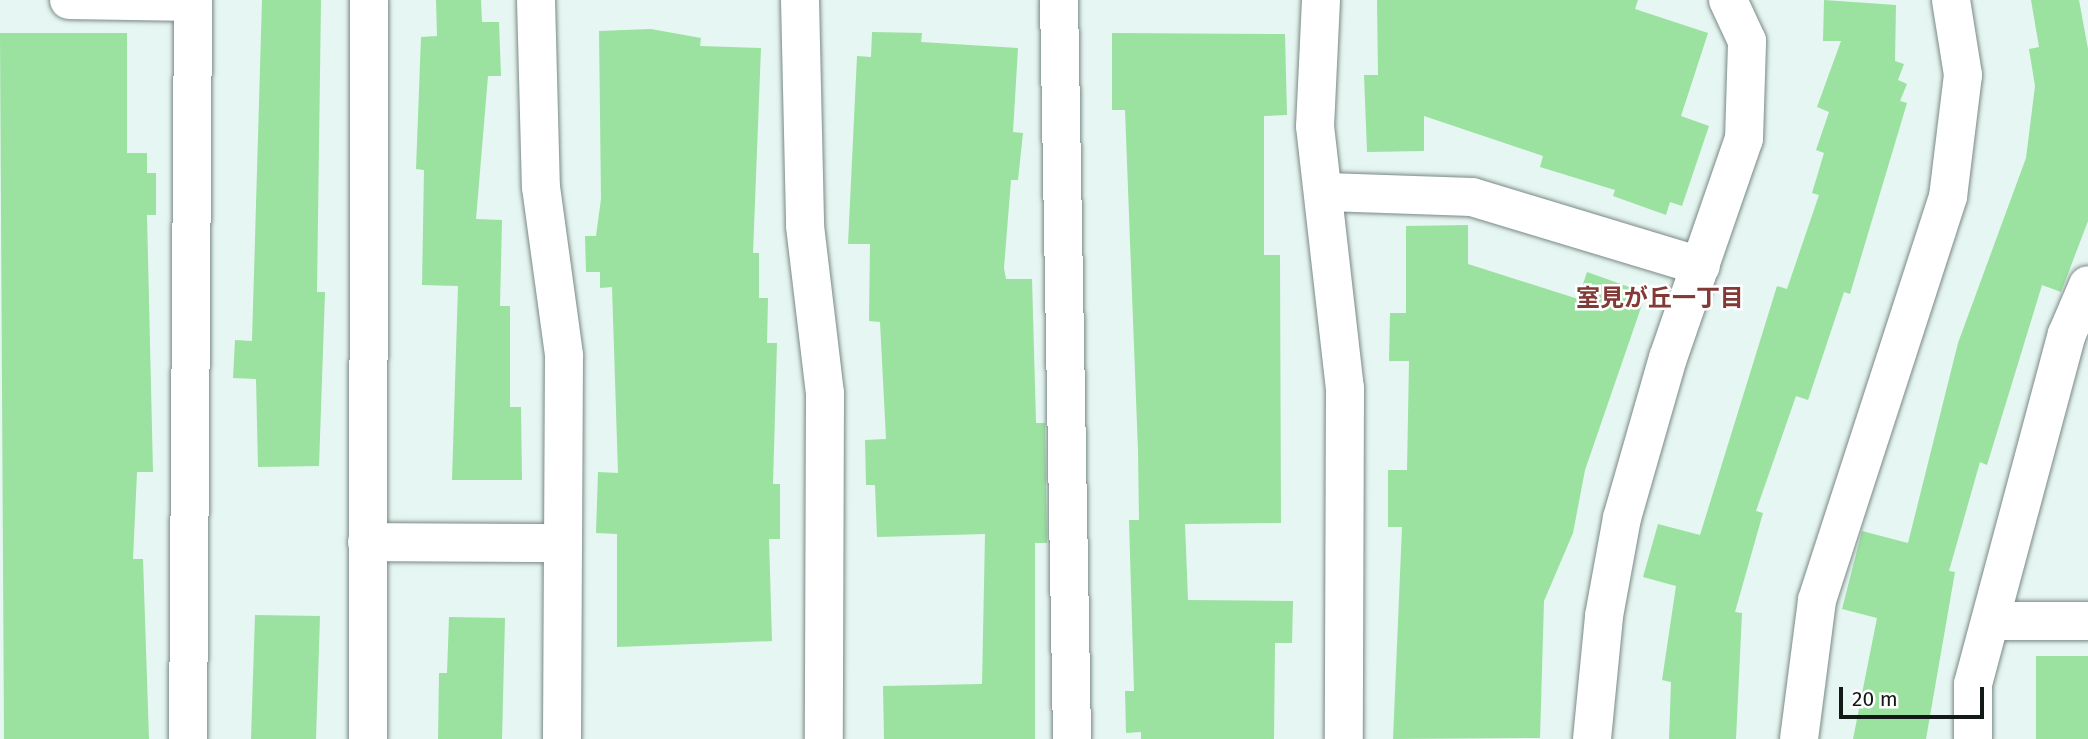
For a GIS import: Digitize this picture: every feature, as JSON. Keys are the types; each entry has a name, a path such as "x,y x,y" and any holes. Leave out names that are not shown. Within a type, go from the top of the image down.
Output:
{"street":[{"path":"69,0 193,1 188,739"},
{"path":"368,739 369,0"},
{"path":"536,0 541,187 564,356 562,739"},
{"path":"800,0 805,226 825,393 824,739"},
{"path":"1059,0 1072,739"},
{"path":"1321,0 1315,126 1327,192 1345,387 1344,739"},
{"path":"1592,739 1604,616 1622,518 1744,139 1747,41 1728,0"},
{"path":"1799,739 1817,600 1948,197 1964,75 1951,0"},
{"path":"1327,192 1472,197 1701,266"},
{"path":"1973,739 1973,684 1994,621 2018,508 2067,334 2088,285"},
{"path":"367,542 563,543"},
{"path":"1994,621 2088,621"}],"building":[{"path":"262,0 321,0 317,292 325,292 319,466 258,467 256,379 233,378 235,340 252,341"},
{"path":"436,0 481,0 482,22 499,22 501,76 488,76 476,219 502,220 500,306 510,306 510,407 521,407 522,480 452,480 458,286 422,285 424,170 416,169 421,37 437,36"},
{"path":"1377,0 1638,0 1635,9 1708,33 1681,116 1709,126 1682,206 1670,202 1666,215 1613,196 1615,190 1540,167 1543,156 1424,116 1424,151 1367,152 1364,75 1378,75"},
{"path":"1824,0 1896,5 1895,61 1904,64 1898,80 1907,84 1900,101 1907,103 1850,294 1844,292 1808,400 1796,396 1756,511 1763,513 1735,612 1742,613 1736,739 1669,739 1671,682 1662,680 1676,586 1643,577 1658,524 1700,535 1777,286 1787,289 1819,195 1812,193 1824,153 1816,150 1829,112 1817,107 1841,41 1823,41"},
{"path":"2031,0 2079,0 2088,49 2088,221 2061,292 2042,285 1987,465 1980,462 1949,571 1955,572 1926,739 1853,739 1877,618 1842,609 1862,531 1908,543 1958,343 2026,158 2035,86 2029,49 2039,47"},
{"path":"651,29 701,38 700,46 761,48 753,253 759,253 759,298 768,298 767,343 777,343 773,484 780,484 780,539 769,539 772,641 617,647 617,534 596,533 598,472 618,473 612,287 600,288 600,272 586,272 585,236 596,236 601,199 599,31"},
{"path":"872,32 922,33 921,42 1018,48 1013,132 1023,133 1018,180 1011,180 1004,268 1006,279 1032,279 1036,423 1045,423 1047,543 1035,543 1035,739 884,739 883,686 982,684 985,534 877,537 875,485 866,485 865,440 886,439 880,322 869,321 870,244 848,244 857,56 871,57"},
{"path":"0,33 127,33 127,153 147,153 147,173 156,173 156,215 147,215 153,472 137,472 133,559 143,559 149,739 4,739"},
{"path":"1112,33 1285,34 1287,115 1264,116 1264,255 1280,255 1281,523 1185,524 1188,600 1293,601 1292,643 1275,643 1274,739 1141,739 1141,732 1126,733 1125,691 1134,691 1129,520 1139,520 1138,451 1125,110 1112,110"},
{"path":"1468,225 1468,264 1578,299 1587,272 1646,293 1585,470 1573,533 1544,601 1540,738 1393,739 1402,527 1388,527 1388,470 1407,470 1409,361 1389,361 1390,313 1406,313 1406,226"},
{"path":"255,615 320,616 316,739 251,739"},
{"path":"449,617 505,618 502,739 438,739 439,673 447,673"},
{"path":"2036,656 2088,656 2088,739 2036,739"}],"district":[{"name":"室見が丘一丁目","path":"1660,299"}]}
